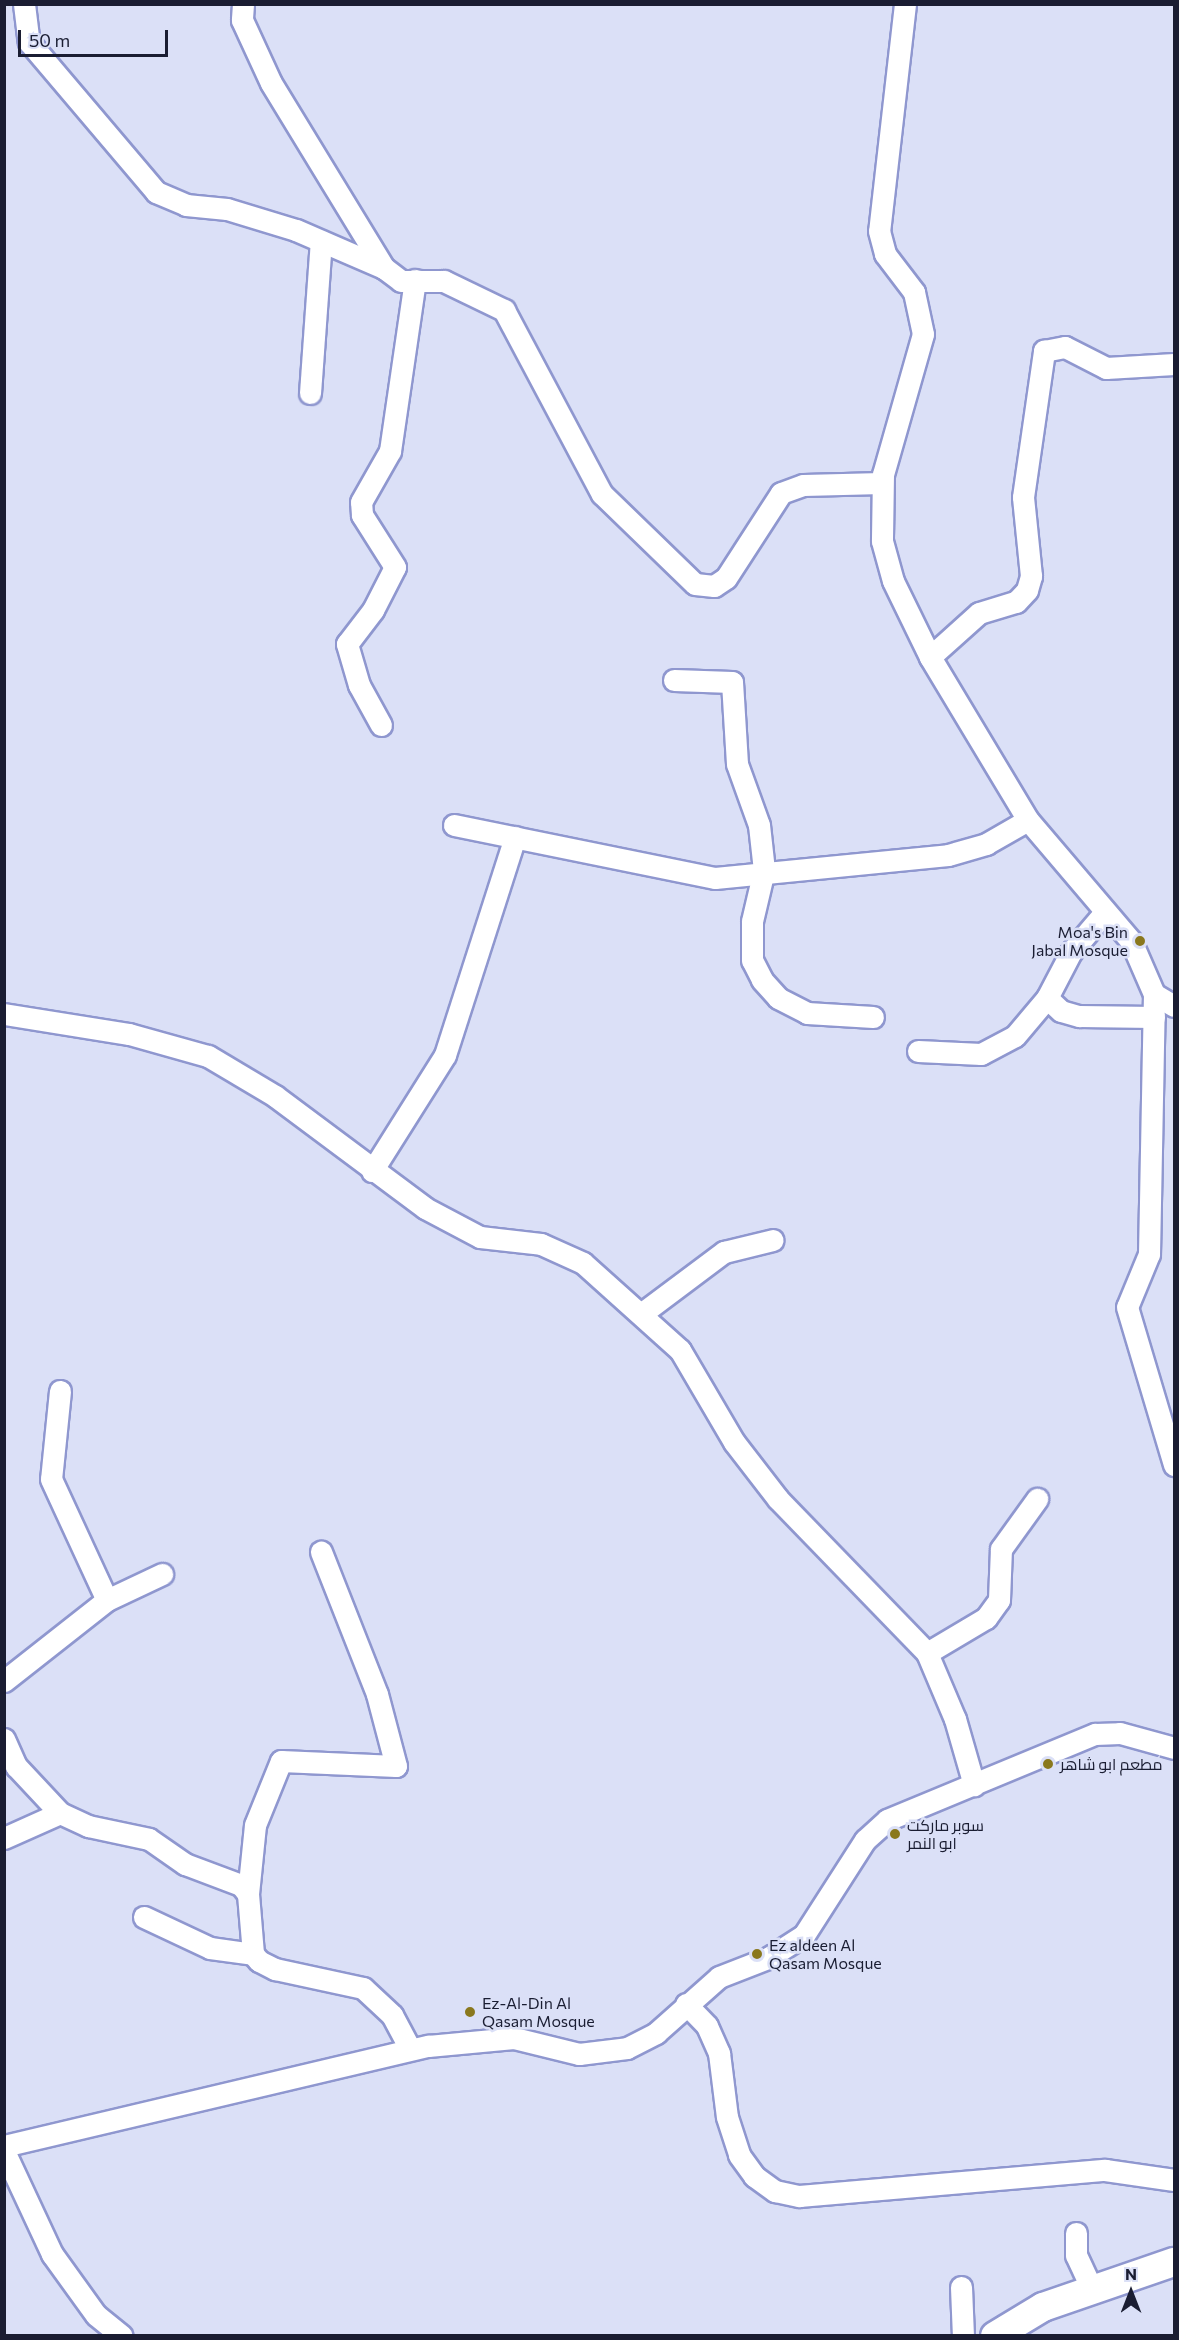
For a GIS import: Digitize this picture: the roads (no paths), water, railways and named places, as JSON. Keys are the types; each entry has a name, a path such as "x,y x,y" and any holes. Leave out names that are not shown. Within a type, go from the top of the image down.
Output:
{"street":[{"path":"24,4 29,42 156,192 321,241 384,268 401,281 444,281 504,310 602,494 695,584 714,586 726,578 781,493 803,485 882,483"},
{"path":"243,4 243,23 271,83 384,268"},
{"path":"905,4 879,231 885,254 914,292 923,334 882,483 887,561 930,657 1028,820 1139,955 1154,994 1149,1254 1127,1307 1174,1465"},
{"path":"310,393 321,241"},
{"path":"381,725 359,685 347,644 373,610 395,567 362,515 361,502 392,443 415,280"},
{"path":"930,657 979,613 1016,602 1027,590 1031,576 1023,497 1044,351 1065,347 1106,368 1174,364"},
{"path":"674,680 732,682 737,764 759,825 764,870 752,921 752,960 762,981 778,998 807,1013 873,1017"},
{"path":"454,825 698,876 948,855 986,844 1028,820"},
{"path":"372,1171 445,1055 515,837"},
{"path":"918,1051 981,1054 1015,1036 1047,998 1071,952 1105,912"},
{"path":"1154,994 1174,1006"},
{"path":"1047,998 1061,1011 1079,1016 1154,1017"},
{"path":"4,1014 129,1034 208,1056 275,1096 372,1171 480,1237 541,1244 569,1254 680,1350 734,1442 778,1499 927,1653 955,1719 974,1785"},
{"path":"641,1314 724,1252 773,1240"},
{"path":"60,1391 51,1479 107,1600"},
{"path":"927,1653 986,1618 999,1600 1000,1550 1037,1499"},
{"path":"253,1954 248,1894 255,1825 281,1761 396,1766 377,1694 321,1552"},
{"path":"4,1681 107,1600 162,1574"},
{"path":"4,2146 410,2049 514,2038 579,2054 611,2052 656,2032 719,1977 768,1958 804,1935 875,1828 974,1785 1107,1732 1174,1748"},
{"path":"4,1738 16,1766 60,1813 88,1826 149,1839 177,1860 231,1880 248,1894"},
{"path":"4,1838 60,1813"},
{"path":"144,1917 210,1948 253,1954 275,1969 363,1988 392,2015 410,2049"},
{"path":"686,2004 707,2026 719,2053 727,2117 739,2155 754,2176 775,2191 799,2196 1105,2170 1174,2180"},
{"path":"4,2151 52,2254 96,2315 122,2336"},
{"path":"1076,2233 1076,2255 1092,2290"},
{"path":"995,2336 1032,2312 1174,2262"},
{"path":"961,2287 963,2336"}],"place":[{"name":"Moa's Bin Jabal Mosque","path":"1140,941"},
{"name":"مطعم ابو شاهر","path":"1048,1764"},
{"name":"سوبر ماركت ابو النمر","path":"895,1834"},
{"name":"Ez aldeen Al Qasam Mosque","path":"757,1954"},
{"name":"Ez-Al-Din Al Qasam Mosque","path":"470,2012"}]}
